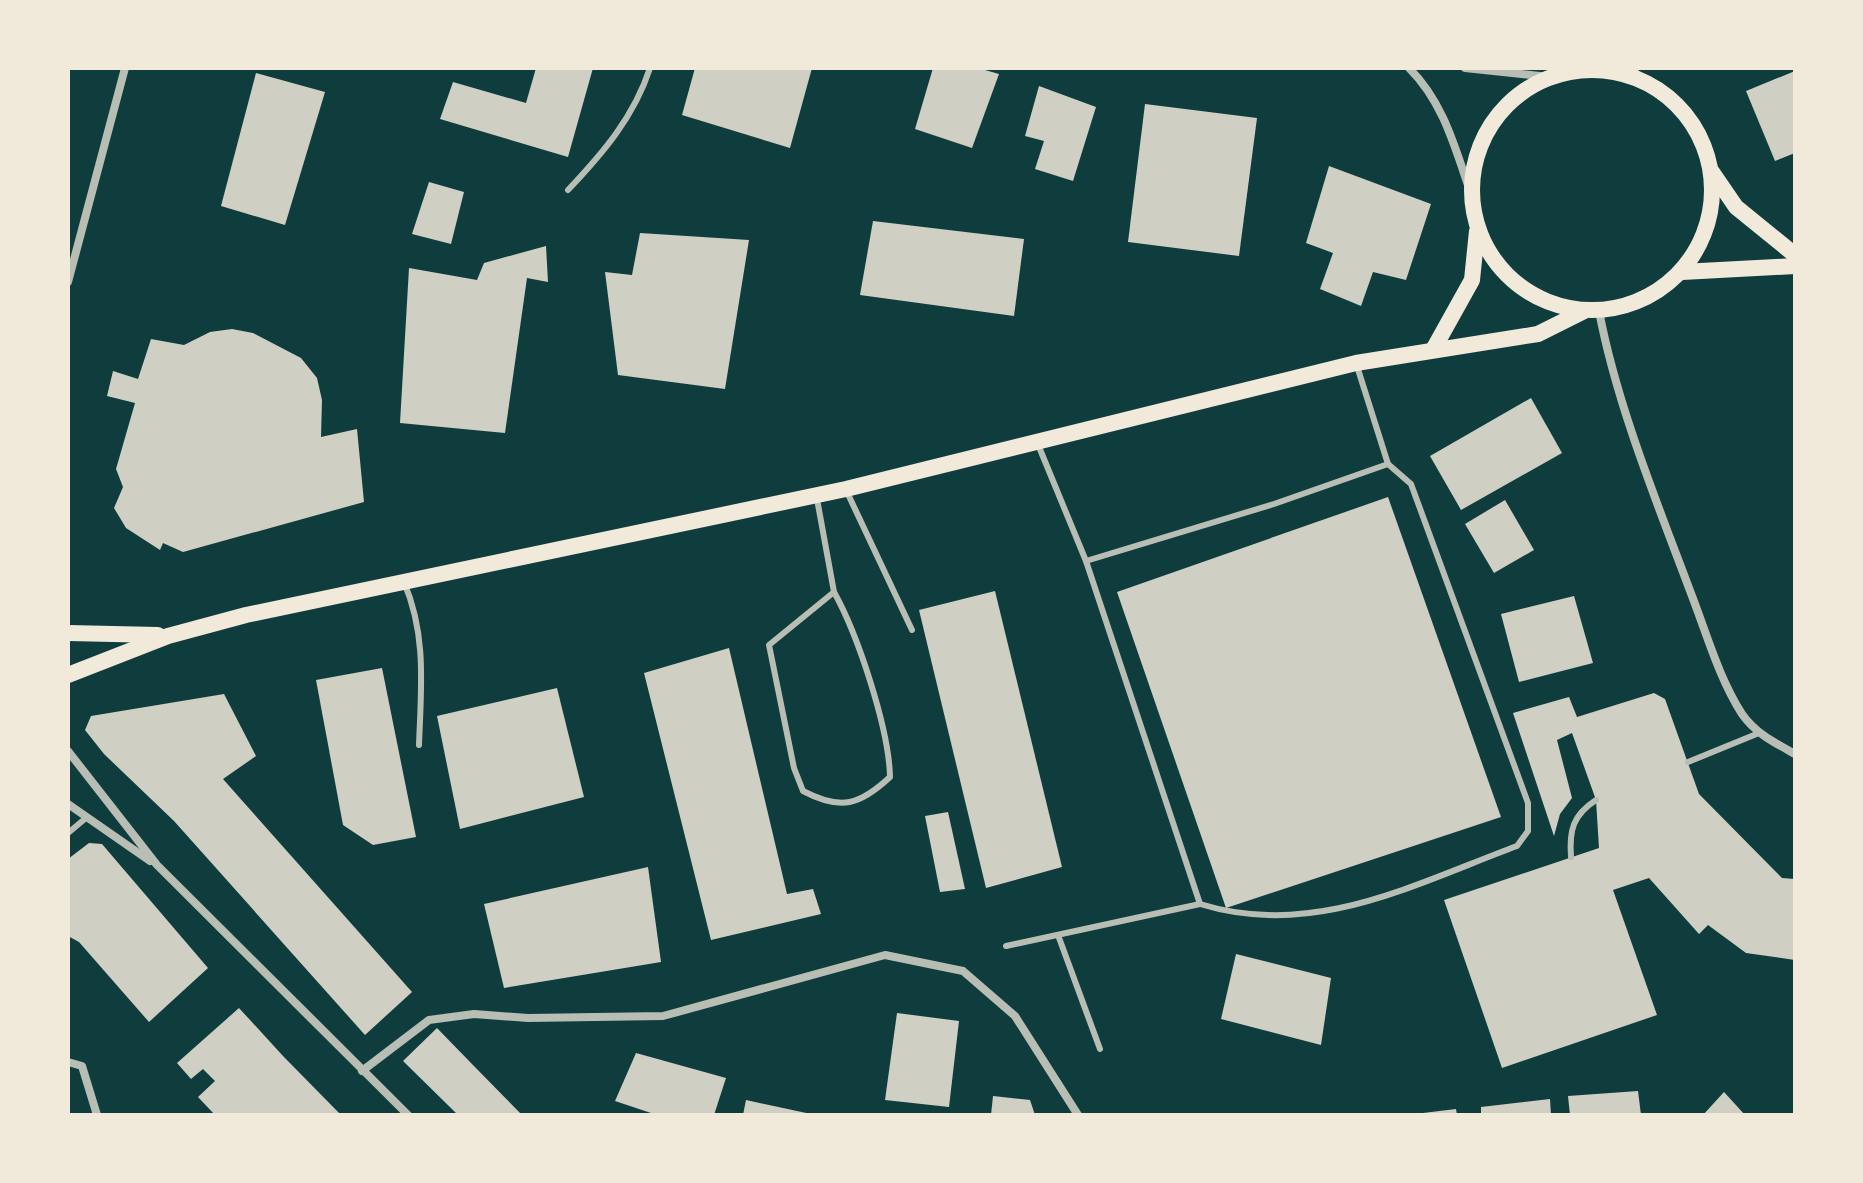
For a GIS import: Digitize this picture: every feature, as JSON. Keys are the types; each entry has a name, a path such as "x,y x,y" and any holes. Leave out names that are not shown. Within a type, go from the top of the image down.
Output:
{"main road":[{"path":"68,675 168,636 404,582 846,489 1356,363 1538,334 1591,311 1644,299 1682,272 1702,241 1712,207 1711,170 1702,140 1685,113 1662,91 1634,72 1577,70 1549,77 1517,95 1491,123 1475,157 1471,194 1477,229 1472,280 1433,350"},
{"path":"1711,170 1736,207 1795,255"},
{"path":"1477,229 1494,260 1518,286 1549,303 1591,311"},
{"path":"1682,272 1795,266"},
{"path":"68,633 168,636"}],"street":[{"path":"68,282 125,68"},
{"path":"1409,68 1426,85 1444,116 1471,194"},
{"path":"1465,68 1549,77"},
{"path":"1591,311 1728,689 1759,733 1795,754"},
{"path":"68,751 157,865 408,1115"},
{"path":"68,804 157,865"},
{"path":"362,1071 429,1020 474,1014 528,1018 663,1016 885,955 963,971 1015,1016 1078,1115"},
{"path":"68,1062 82,1066 97,1115"}],"lane":[{"path":"568,190 624,124 650,68"},
{"path":"1006,946 1200,904 1230,914 1302,916 1344,910 1517,846 1528,831 1528,803 1411,484 1388,464 1356,363"},
{"path":"1037,442 1086,561 1200,904"},
{"path":"1086,561 1274,504 1388,464"},
{"path":"846,489 912,630"},
{"path":"816,495 834,592 847,616 890,753 890,777 869,797 844,803 824,802 803,791 794,768 769,645 834,592"},
{"path":"404,582 416,610 423,652 419,745"},
{"path":"1688,762 1759,733"},
{"path":"1571,857 1569,836 1574,820 1596,800"},
{"path":"68,833 86,818"},
{"path":"1058,935 1100,1049"}],"building":[{"path":"536,68 593,68 568,157 440,119 453,82 526,103"},
{"path":"695,68 812,68 790,148 682,115"},
{"path":"933,68 978,68 999,74 972,148 915,129"},
{"path":"1795,71 1795,153 1775,161 1746,91"},
{"path":"256,73 325,92 285,225 221,206"},
{"path":"1039,86 1096,107 1073,181 1035,169 1044,141 1025,136"},
{"path":"1145,104 1257,118 1239,256 1128,242"},
{"path":"1329,166 1431,204 1406,280 1373,272 1361,306 1320,289 1333,253 1306,243"},
{"path":"429,182 464,192 451,244 412,234"},
{"path":"873,221 1024,239 1014,316 860,295"},
{"path":"640,233 749,240 725,389 618,375 605,272 632,275"},
{"path":"546,246 548,282 527,278 505,433 400,423 409,268 477,280 484,263"},
{"path":"232,329 253,333 301,358 317,378 322,400 321,437 357,429 364,502 183,552 163,543 160,550 126,528 114,508 123,487 116,469 135,403 107,396 113,371 138,379 151,339 184,345 210,332"},
{"path":"1531,398 1562,453 1461,510 1430,456"},
{"path":"1388,497 1501,817 1226,908 1117,592"},
{"path":"1505,500 1534,550 1494,573 1465,524"},
{"path":"995,591 1062,867 986,888 919,610"},
{"path":"1574,596 1593,663 1519,682 1501,614"},
{"path":"729,648 787,894 813,889 821,914 711,940 644,673"},
{"path":"382,668 416,837 373,845 343,825 316,680"},
{"path":"557,688 584,797 460,829 437,716"},
{"path":"1654,693 1665,699 1699,794 1782,878 1795,879 1795,960 1746,953 1708,925 1699,934 1649,878 1613,890 1657,1015 1502,1068 1444,900 1599,848 1596,800 1572,733 1557,740 1572,798 1560,814 1554,836 1513,713 1569,697 1577,717"},
{"path":"224,694 256,756 223,779 412,992 365,1035 174,821 104,754 85,730 91,716"},
{"path":"948,812 965,889 940,892 925,816"},
{"path":"89,843 102,844 208,968 149,1022 79,942 68,936 68,859"},
{"path":"648,867 661,962 504,988 484,904"},
{"path":"1236,954 1331,978 1321,1045 1221,1019"},
{"path":"239,1008 341,1115 215,1115 198,1097 215,1081 203,1069 191,1079 177,1063"},
{"path":"897,1013 959,1021 949,1107 885,1100"},
{"path":"437,1028 522,1115 458,1115 403,1061"},
{"path":"636,1053 726,1078 714,1115 657,1115 615,1101"},
{"path":"1638,1091 1641,1115 1570,1115 1568,1096"},
{"path":"1724,1092 1745,1115 1703,1115"},
{"path":"993,1096 1030,1100 1035,1115 991,1115"},
{"path":"1550,1099 1551,1115 1481,1115 1481,1107"},
{"path":"746,1100 811,1114 811,1115 743,1115"},
{"path":"1456,1109 1457,1115 1423,1115 1423,1113"}]}
